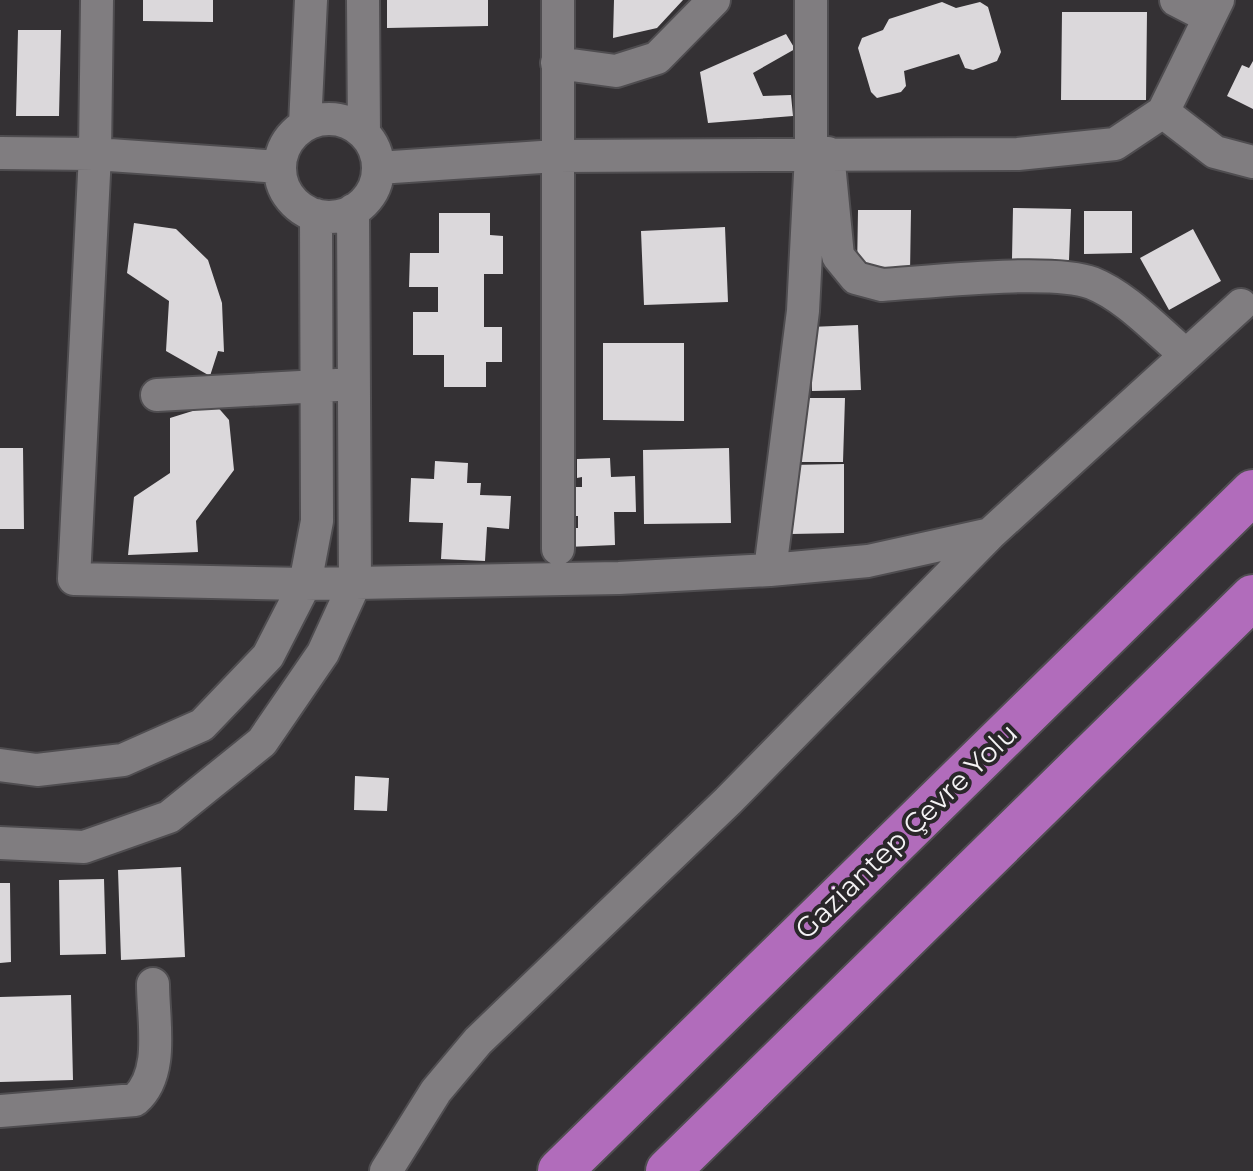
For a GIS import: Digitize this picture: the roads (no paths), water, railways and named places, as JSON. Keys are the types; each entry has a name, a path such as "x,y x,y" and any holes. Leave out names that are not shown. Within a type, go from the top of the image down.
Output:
{"highway":[{"name":"Gaziantep Çevre Yolu","path":"560,1171 1253,492"},
{"path":"668,1171 1253,597"}],"street":[{"path":"97,0 95,154 74,579 305,584 770,570 868,561 990,534"},
{"path":"305,125 311,0"},
{"path":"363,0 364,133"},
{"path":"558,0 558,549"},
{"path":"557,63 616,71 657,58 704,11 730,0"},
{"path":"811,0 820,154 838,256 856,278 882,285 1046,278 1091,283 1134,311 1185,354"},
{"path":"378,168 556,156 1018,154 1115,144 1163,112 1214,9 1176,0"},
{"path":"1163,112 1215,152 1253,162"},
{"path":"317,120 343,121 364,133 372,144 378,168 371,192 353,210 341,215 316,215 294,202 282,180 280,167 287,143 305,125 317,120"},
{"path":"0,153 95,154 280,167"},
{"path":"770,570 820,154"},
{"path":"0,843 84,847 169,817 262,742 323,653 355,583 353,210"},
{"path":"0,765 37,770 123,760 202,725 268,656 305,584 317,521 316,215"},
{"path":"386,1171 436,1091 478,1041 706,822 990,534 1241,305"},
{"path":"157,395 356,383"},
{"path":"0,1111 135,1100 148,1088 153,1069 153,984"}]}
